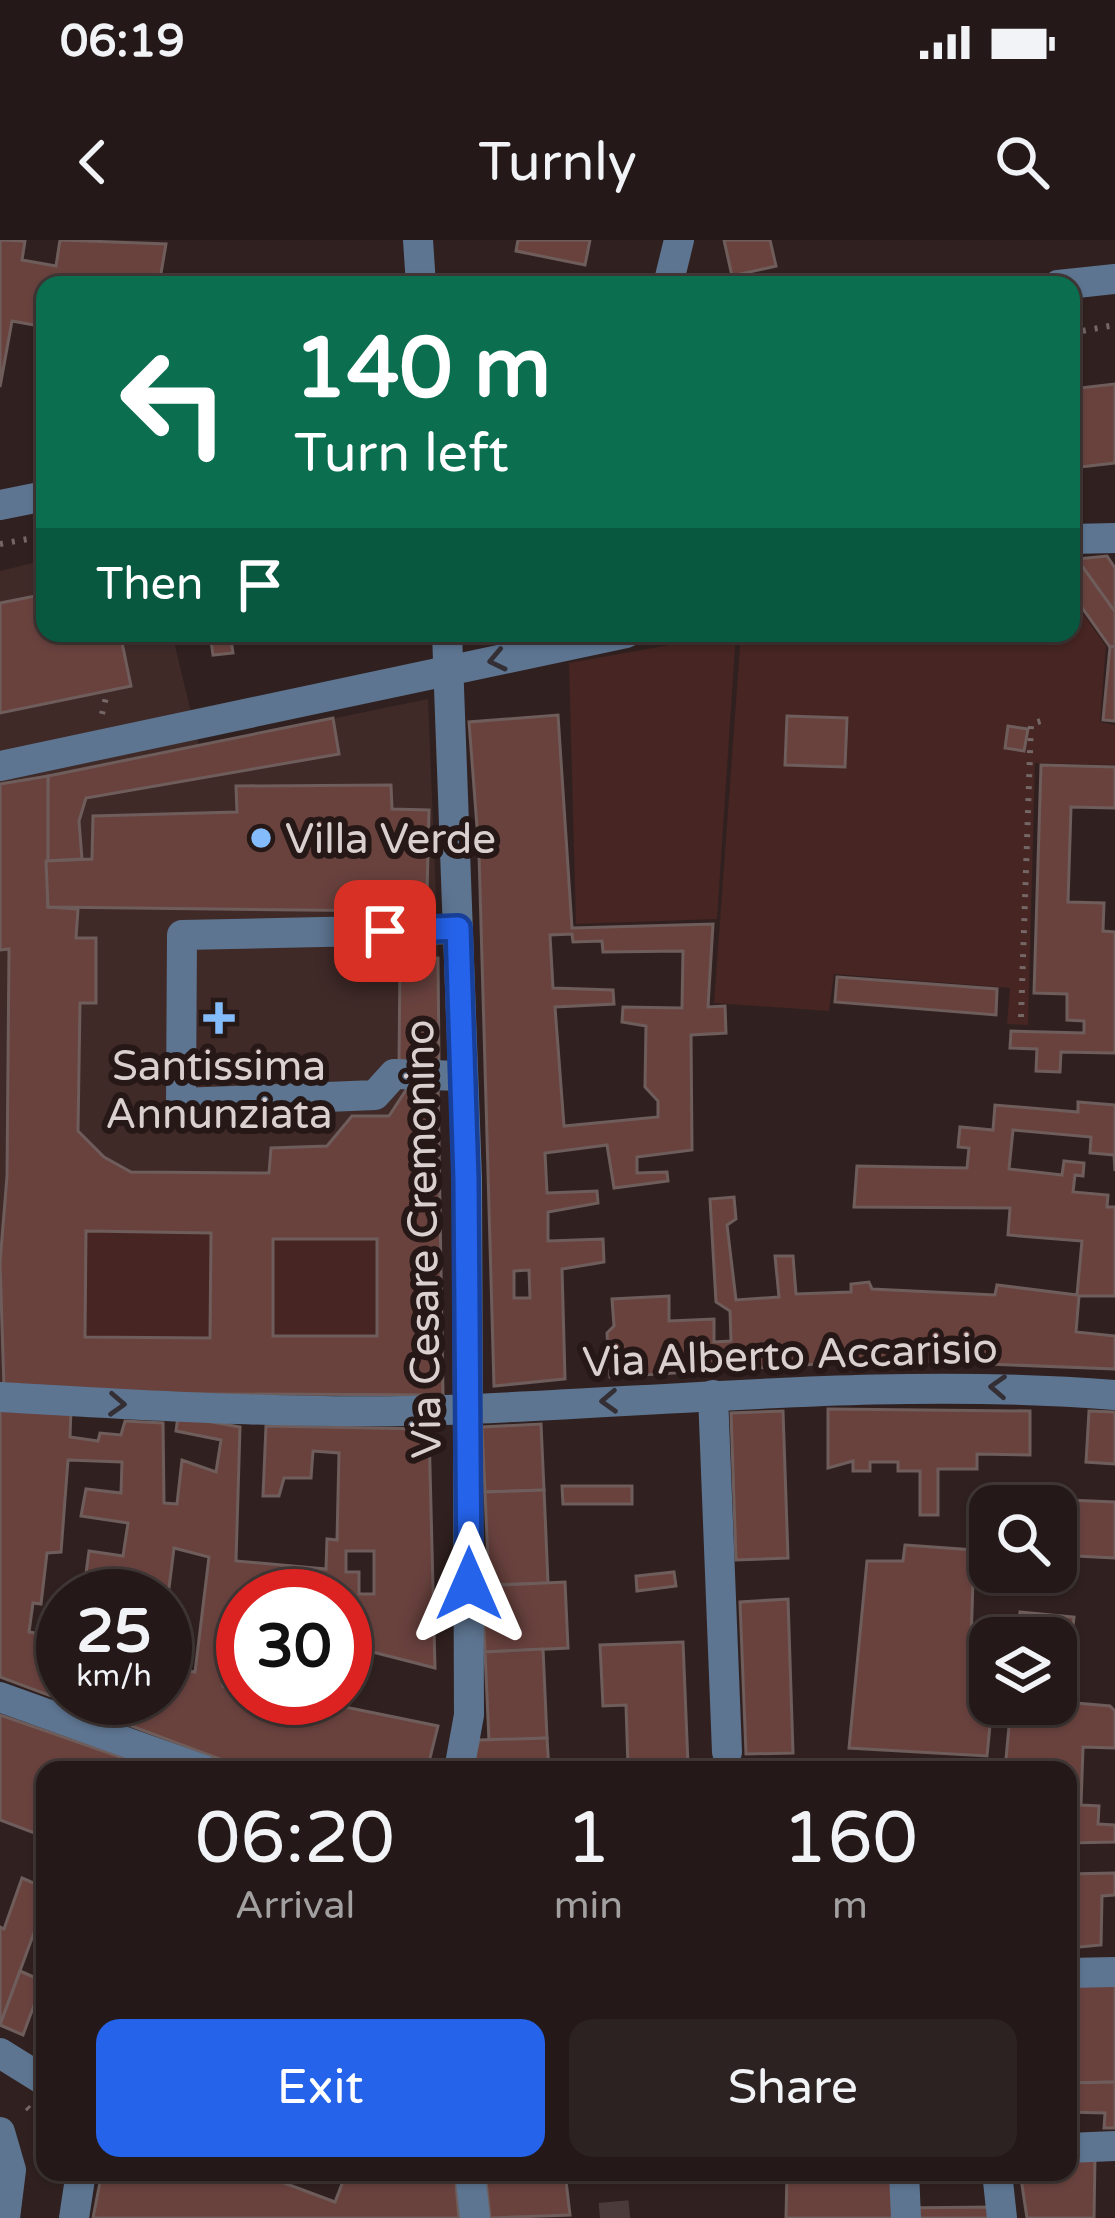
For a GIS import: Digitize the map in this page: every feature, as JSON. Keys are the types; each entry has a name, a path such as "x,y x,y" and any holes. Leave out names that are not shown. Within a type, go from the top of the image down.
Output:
{"street":[{"path":"418,240 420,276"},
{"path":"670,276 679,240"},
{"path":"1080,282 1115,278"},
{"path":"0,506 36,498"},
{"path":"1080,539 1115,538"},
{"name":"Via Cesare Cremonino","path":"446,642 468,1409 469,1715 461,1761"},
{"path":"0,766 583,642"},
{"path":"439,972 447,968 452,929 182,935 181,1103 375,1095 394,1074 462,1076"},
{"name":"Via Alberto Accarisio","path":"0,1397 159,1406 468,1409 985,1385 1115,1395"},
{"path":"713,1395 727,1752"},
{"path":"0,1697 179,1761"},
{"path":"1077,1973 1115,1972"},
{"path":"0,2053 35,2093"},
{"path":"0,2132 11,2170 4,2218"},
{"path":"1077,2148 1115,2146"},
{"path":"74,2218 80,2181"},
{"path":"471,2181 475,2218"},
{"path":"904,2181 906,2218"},
{"path":"998,2181 1002,2218"}],"path":[{"path":"1080,331 1115,325"},
{"path":"0,544 36,538"},
{"path":"1021,1017 1031,724 1048,719"}],"shaded area":[{"name":"Santissima Annunziata","path":"36,562 36,642 174,642 199,746 428,699 439,972 443,1395 0,1393 0,571"},
{"path":"1080,610 1106,646 1100,722 1115,725 1115,765 1035,763 1028,1025 1007,1024 1010,988 834,974 829,1011 714,1003 740,642 1080,642"},
{"path":"686,642 735,642 717,919 576,924 569,663"},
{"path":"86,1231 211,1233 210,1338 85,1337"},
{"path":"273,1239 377,1239 377,1336 273,1336"}],"building":[{"path":"0,240 25,241 22,260 56,266 60,240 166,244 161,276 36,276 36,325 12,321 0,387"},
{"path":"518,240 590,240 585,265 516,251"},
{"path":"724,240 770,240 776,266 732,276"},
{"path":"1115,384 1115,463 1080,467 1080,388"},
{"path":"1107,556 1115,568 1115,612 1080,563 1080,559"},
{"path":"1080,563 1115,612 1115,646 1110,647 1080,605"},
{"path":"36,596 36,642 122,642 131,686 0,713 0,603"},
{"path":"211,642 231,642 233,653 213,655"},
{"path":"1115,646 1115,721 1103,720 1110,647"},
{"path":"558,715 572,928 713,924 708,1007 725,1006 726,1033 691,1035 692,1150 637,1157 637,1173 667,1172 668,1181 614,1188 607,1145 545,1153 547,1193 597,1191 598,1203 548,1212 548,1241 603,1239 604,1262 562,1269 565,1379 494,1386 479,853 469,722","holes":["572,934 573,942 602,941 603,952 683,951 682,1008 623,1007 622,1022 646,1026 645,1087 658,1101 658,1117 564,1126 555,1007 614,1004 613,990 553,988 550,935","529,1270 530,1298 514,1298 514,1271"]},
{"path":"787,716 847,718 845,767 785,765"},
{"path":"333,718 339,754 86,798 79,821 82,859 46,861 48,776"},
{"path":"1008,726 1028,729 1024,751 1005,748"},
{"path":"1041,765 1115,767 1115,808 1071,807 1068,902 1104,903 1103,931 1115,932 1115,1053 1061,1052 1060,1072 1036,1071 1037,1049 1010,1048 1011,1031 1084,1033 1084,1021 1067,1020 1067,994 1034,993"},
{"name":"Santissima Annunziata","path":"48,776 48,907 78,909 76,938 96,938 96,1003 80,1003 78,1131 104,1157 131,1172 269,1173 271,1148 327,1146 352,1116 389,1116 408,1087 438,1087 443,1395 14,1393 4,1387 0,1263 7,1176 9,949 0,950 0,784","holes":["86,1231 211,1233 210,1338 85,1337","273,1239 377,1239 377,1336 273,1336"]},
{"name":"Villa Verde","path":"391,785 392,809 429,810 427,894 395,894 394,911 48,907 46,861 92,859 93,816 237,812 236,786"},
{"path":"438,958 439,1064 399,1064 400,961"},
{"path":"837,977 997,989 996,1015 835,1002"},
{"path":"1078,1102 1115,1105 1115,1171 1114,1155 1090,1153 1091,1137 1013,1130 1009,1169 1062,1175 1064,1161 1084,1163 1083,1176 1075,1175 1073,1192 1108,1195 1107,1207 1115,1207 1115,1296 1079,1296 1076,1332 1115,1336 1115,1369 885,1360 610,1377 607,1333 614,1326 612,1299 669,1296 669,1321 714,1319 714,1342 731,1341 730,1311 716,1302 710,1199 734,1197 736,1219 727,1225 736,1300 779,1297 775,1256 793,1256 796,1294 851,1292 851,1284 869,1282 872,1289 995,1295 997,1285 1077,1295 1082,1241 1008,1235 1010,1208 854,1207 857,1166 967,1168 969,1148 958,1147 960,1127 993,1130 995,1105 1078,1112"},
{"path":"0,1406 71,1409 70,1437 98,1441 100,1433 121,1435 125,1421 163,1423 164,1503 177,1504 182,1460 216,1472 221,1440 176,1431 178,1416 240,1427 236,1561 326,1569 216,1569 216,1725 372,1725 372,1713 438,1726 429,1761 225,1761 129,1725 192,1725 192,1672 209,1557 174,1548 171,1569 87,1569 89,1551 123,1556 128,1523 81,1516 86,1489 121,1493 122,1462 68,1460 61,1552 47,1553 45,1569 36,1569 36,1603 29,1632 36,1633 36,1690 0,1677"},
{"path":"828,1409 1030,1411 1030,1455 977,1454 977,1469 938,1469 938,1515 920,1515 920,1471 898,1471 898,1462 870,1462 870,1471 853,1471 853,1461 828,1468"},
{"path":"783,1411 788,1558 736,1560 731,1413"},
{"path":"1089,1411 1115,1412 1115,1464 1086,1462"},
{"path":"541,1424 544,1490 485,1492 482,1427"},
{"path":"266,1426 429,1429 435,1668 372,1652 374,1551 346,1551 346,1569 326,1569 327,1539 337,1540 339,1453 313,1451 311,1478 284,1478 279,1496 263,1496"},
{"path":"562,1486 632,1486 632,1504 563,1504"},
{"path":"544,1490 548,1583 489,1585 485,1492"},
{"path":"1077,1500 1115,1502 1115,1558 1077,1556"},
{"path":"905,1545 969,1550 969,1725 990,1725 987,1756 849,1748 867,1561 903,1561"},
{"path":"674,1572 676,1586 637,1591 636,1576"},
{"path":"565,1582 568,1648 485,1652 482,1586"},
{"path":"788,1599 793,1753 746,1754 740,1602"},
{"path":"1020,1612 1074,1617 1019,1617"},
{"path":"683,1642 688,1761 628,1761 626,1705 603,1706 600,1645"},
{"path":"543,1649 547,1738 489,1741 485,1652"},
{"path":"1077,1703 1110,1706 1115,1711 1115,1748 1083,1747 1081,1805 1099,1806 1098,1824 1115,1825 1115,1842 1077,1843 1077,1761 1006,1761 1009,1725 1077,1725"},
{"path":"0,1715 132,1761 36,1761 36,1834 0,1820"},
{"path":"547,1738 548,1761 473,1761 479,1740"},
{"path":"1115,1873 1115,1895 1102,1896 1101,1945 1077,1947 1077,1874"},
{"path":"22,1878 36,1884 36,1927 0,2025 0,1927 4,1929"},
{"path":"20,1971 36,1978 36,2000 23,2035 0,2025"},
{"path":"1115,1983 1115,2082 1077,2083 1077,1985"},
{"path":"1115,2082 1115,2128 1104,2128 1105,2113 1077,2112 1077,2083"},
{"path":"1077,2155 1095,2155 1094,2218 1027,2218 1021,2181 1077,2181"},
{"path":"100,2181 279,2181 335,2202 343,2181 456,2181 459,2218 93,2218"},
{"path":"486,2181 566,2181 570,2215 490,2218"},
{"path":"787,2181 894,2181 894,2208 996,2207 996,2218 786,2218"}],"tunnel":[{"path":"600,2218 632,2215"}],"place":[{"name":"Villa Verde","path":"261,838"},
{"name":"Santissima Annunziata","path":"219,1018"}],"route":[{"path":"385,931 458,928 466,1179 469,1584"}]}
